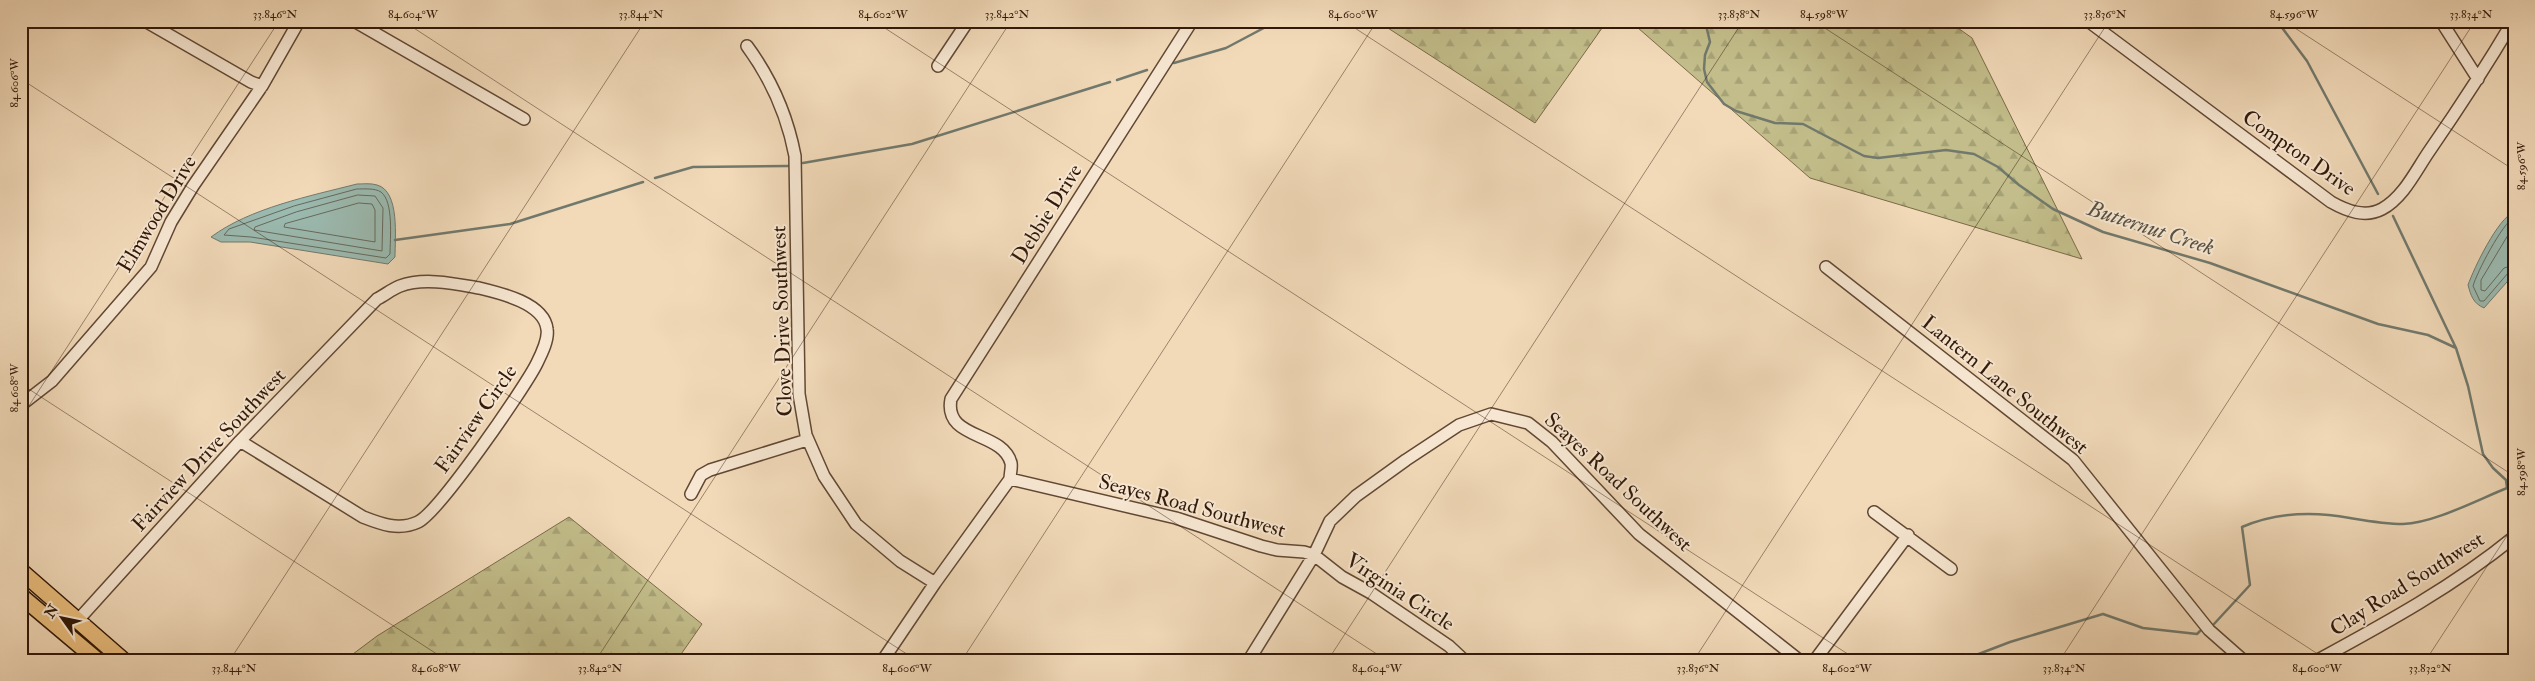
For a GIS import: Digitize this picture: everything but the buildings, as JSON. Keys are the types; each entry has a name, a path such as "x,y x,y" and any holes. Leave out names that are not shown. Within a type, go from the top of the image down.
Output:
{"main road":[{"path":"21,571 79,619 123,660"},
{"path":"21,596 97,660"}],"street":[{"path":"145,21 251,82 262,86"},
{"name":"Elmwood Drive","path":"21,405 52,381 151,267 171,222 193,186 262,86 299,21"},
{"path":"354,21 524,120"},
{"path":"938,66 968,21"},
{"name":"Debbie Drive","path":"1010,478 1012,463 1006,454 998,446 962,427 951,413 951,399 1192,21"},
{"name":"Compton Drive","path":"2088,21 2331,202 2342,209 2359,213 2380,210 2393,201 2478,80 2513,21"},
{"path":"2441,21 2478,80"},
{"name":"Clove Drive Southwest","path":"747,46 773,86 788,124 795,156 799,394 808,440 834,493 856,524 892,555 935,583"},
{"name":"Lantern Lane Southwest","path":"1826,267 2073,460 2199,618 2229,650 2243,660"},
{"name":"Fairview Circle","path":"240,441 337,502 384,525 396,526 418,522 440,500 489,436 536,366 545,346 548,329 543,317 531,306 496,292 455,284 421,283 401,286 377,299 369,309"},
{"name":"Fairview Drive Southwest","path":"79,619 240,441 369,309"},
{"name":"Seayes Road Southwest","path":"1010,478 1176,518 1261,546 1277,550 1304,552 1314,556 1330,521 1374,482 1459,424 1491,414 1504,416 1528,423 1552,442 1639,534 1799,660"},
{"path":"691,494 701,475 710,470 808,440"},
{"path":"888,658 935,583 1010,478"},
{"path":"1874,512 1952,569"},
{"path":"1815,660 1908,535"},
{"name":"Clay Road Southwest","path":"2318,660 2372,631 2481,564 2514,537"},
{"path":"1249,660 1314,556"},
{"name":"Virginia Circle","path":"1314,556 1342,577 1371,593 1449,646 1464,660"}],"green space":[{"path":"1377,21 1607,21 1535,123"},
{"path":"1630,21 1948,21 1972,38 2082,259 1810,178"},
{"path":"569,517 702,624 677,660 345,660 377,636"}],"water":[{"path":"357,184 377,185 390,196 395,216 395,257 388,264 250,242 221,242 211,237 244,218 281,204"},
{"path":"2514,212 2514,274 2484,308 2473,299 2468,285 2475,267 2494,233 2508,216"}],"waterway":[{"path":"1174,63 1226,48 1277,21"},
{"name":"Butternut Creek","path":"1705,21 1710,42 1705,55 1704,69 1707,82 1724,104 1736,111 1775,123 1803,124 1864,156 1878,158 1946,150 1974,154 1998,167 2019,185 2053,209 2103,232 2210,263 2378,324 2428,335 2456,348"},
{"path":"2277,21 2307,61 2378,194"},
{"path":"1117,80 1147,70"},
{"path":"803,163 912,144 1110,82"},
{"path":"655,178 693,167 788,166"},
{"path":"395,240 510,224 643,182"},
{"name":"Butternut Creek","path":"2393,216 2456,348 2468,386 2483,454 2493,468 2506,480 2507,488"},
{"name":"Butternut Creek","path":"2507,488 2514,492"},
{"path":"2214,624 2250,585 2242,527 2268,518 2295,514 2322,514 2390,523 2415,523 2442,515 2507,488"},
{"path":"1963,660 2010,642 2103,614 2143,628 2197,634 2200,631"}]}
